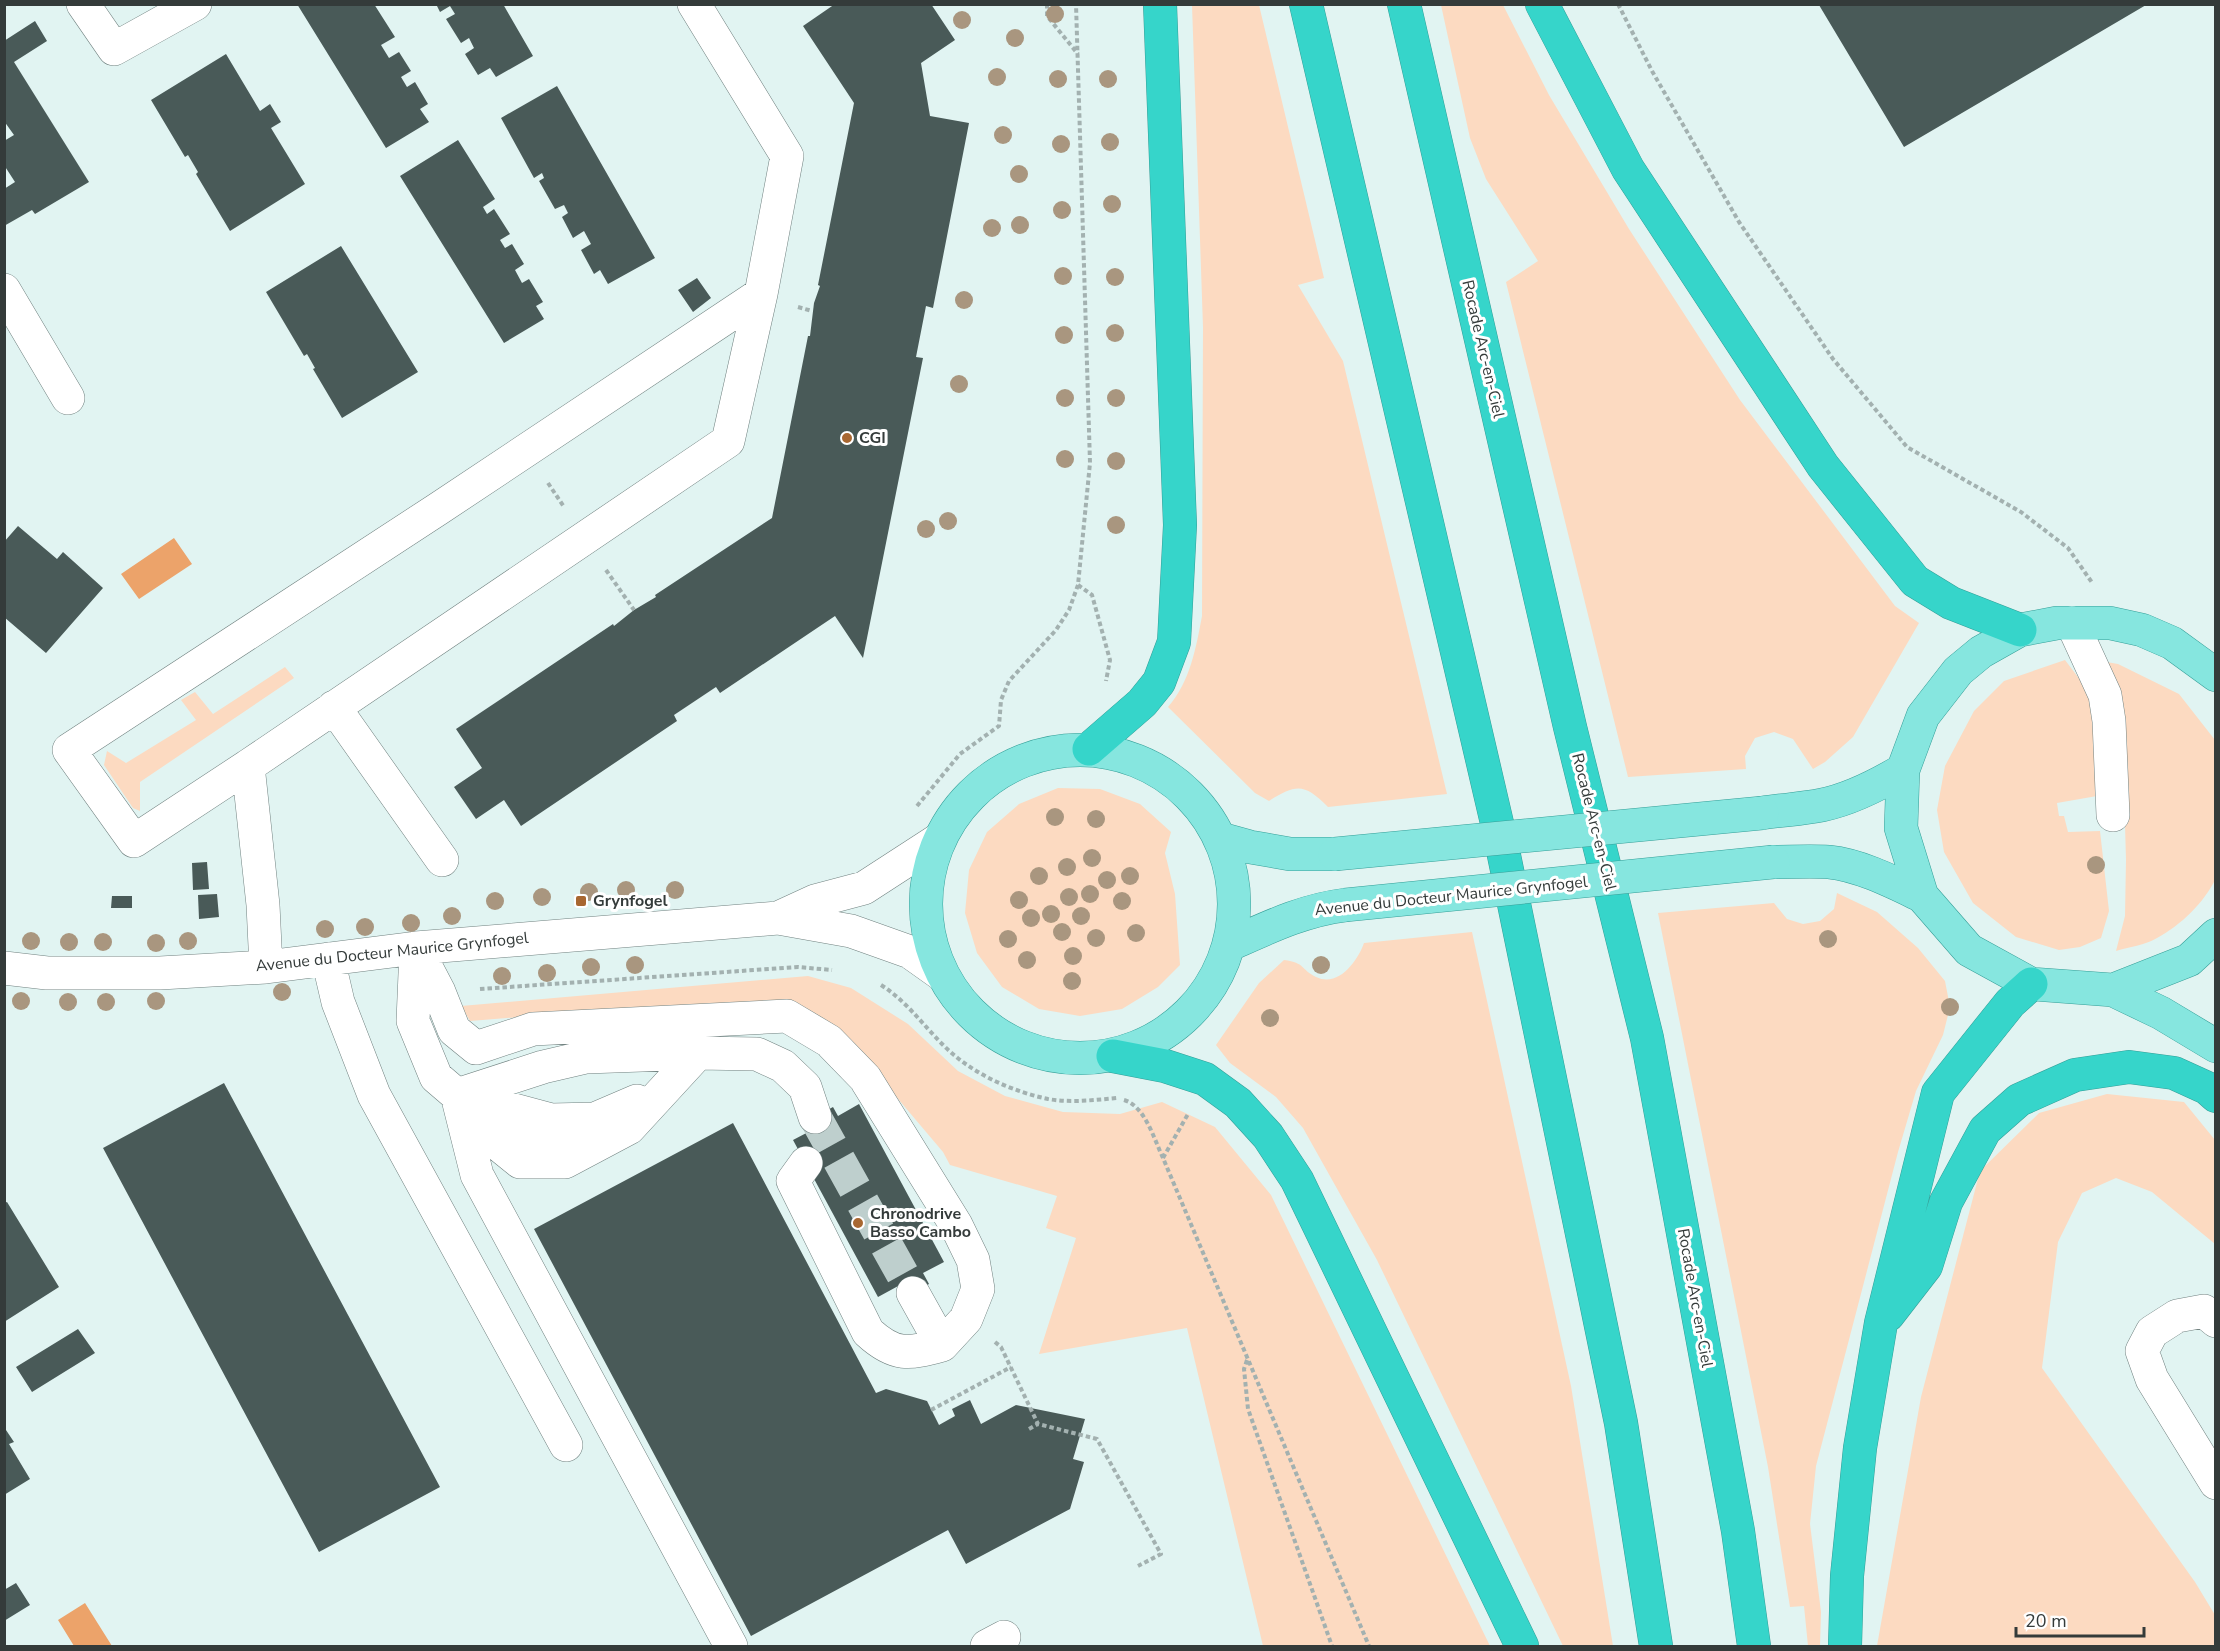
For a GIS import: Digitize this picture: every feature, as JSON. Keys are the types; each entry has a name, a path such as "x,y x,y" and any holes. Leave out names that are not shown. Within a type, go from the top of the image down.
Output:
{"highway":[{"path":"1089,749 1128,716 1153,689 1167,666 1174,642 1180,525 1160,4"},
{"path":"1305,4 1500,836 1621,1423 1656,1647"},
{"name":"Rocade Arc-en-Ciel","path":"1404,4 1570,727 1647,1038 1738,1532 1754,1647"},
{"path":"1542,4 1628,169 1824,466 1915,582 1952,603 2020,630"},
{"path":"1845,1647 1847,1576 1860,1448 1881,1323 1938,1093 2010,1003 2031,984"},
{"path":"1113,1056 1165,1066 1205,1079 1238,1103 1269,1136 1297,1180 1522,1647"},
{"path":"1881,1323 1926,1266 1946,1202 1985,1130 2019,1100 2075,1075 2129,1067 2174,1073 2207,1088 2216,1096"}],"main road":[{"path":"2210,665 2172,643 2142,630 2110,622 2072,623 2020,630 1981,652 1958,671 1923,716 1903,770 1901,828 1922,896 1969,950 2031,984 2113,990 2161,1013 2216,1046"},
{"path":"1089,749 1143,762 1189,793 1221,839 1235,890 1231,944 1206,995 1166,1034 1113,1056 1073,1059 1032,1052 995,1034 964,1007 941,974 927,930 925,884 938,840 963,801 999,771 1043,753 1089,749"},
{"path":"1221,839 1279,852 1335,854 1762,813 1821,805 1842,799 1881,783 1903,770"},
{"name":"Avenue du Docteur Maurice Grynfogel","path":"1231,944 1279,921 1310,911 1345,905 1773,862 1842,864 1888,879 1922,896"},
{"path":"2113,990 2189,960 2216,935"}],"street":[{"path":"83,4 114,49 195,4"},
{"path":"696,5 787,156 761,294 728,441 134,841 69,750 438,509 761,294"},
{"path":"4,290 68,398"},
{"path":"2072,623 2105,694 2109,721 2113,815"},
{"path":"334,708 442,860"},
{"path":"248,766 263,905 266,967"},
{"name":"Avenue du Docteur Maurice Grynfogel","path":"778,918 815,901 864,888 938,840"},
{"name":"Avenue du Docteur Maurice Grynfogel","path":"4,968 47,973 160,973 266,967 416,948 778,918 851,931 909,952 941,974"},
{"path":"416,948 413,1021 435,1077 457,1095 551,1120 595,1119 636,1101 698,1053"},
{"path":"416,948 440,992 454,1030 476,1048 533,1029 787,1016 829,1041 865,1078 956,1225 973,1260 978,1289 966,1319 942,1345 912,1353 883,1346 868,1332 793,1181 806,1163"},
{"path":"328,959 338,1002 374,1095 566,1445"},
{"path":"457,1095 543,1067 586,1057 698,1053 757,1054 783,1066 805,1087 815,1117"},
{"path":"457,1095 488,1165 504,1183 549,1183 626,1138 698,1053"},
{"path":"457,1095 477,1175 731,1647"},
{"path":"913,1293 942,1345"},
{"path":"2216,1321 2204,1311 2177,1316 2152,1332 2142,1351 2152,1379 2216,1483"}],"path":[{"path":"1047,4 1047,16 1078,54"},
{"path":"915,809 960,754 999,726 1001,700 1009,681 1056,630 1069,610 1078,585 1090,463 1076,4"},
{"path":"1618,4 1652,71 1739,222 1833,359 1907,447 2020,512 2068,548 2094,585 2110,622"},
{"path":"1078,585 1092,595 1110,660 1105,680 1114,684"},
{"path":"878,983 911,1008 954,1055 983,1075 1015,1090 1049,1099 1084,1101 1116,1098 1132,1103 1147,1122 1369,1647"},
{"path":"1163,1158 1189,1109"},
{"path":"966,1319 1001,1347 1038,1424"},
{"path":"1247,1360 1244,1369 1248,1409 1332,1647"},
{"path":"931,1410 1011,1367"},
{"path":"1029,1429 1038,1424 1097,1439 1161,1554 1138,1566"}],"shaded area":[{"path":"1192,5 1259,5 1324,278 1298,285 1343,361 1447,794 1328,807 1307,790 1294,789 1269,801 1255,793 1168,707 1187,676 1202,616 1203,327"},
{"path":"1441,5 1503,5 1549,95 1629,229 1740,400 1895,606 1919,623 1853,737 1825,762 1813,769 1793,739 1774,732 1755,738 1745,756 1746,769 1628,777 1506,282 1538,261 1486,179 1470,138"},
{"path":"174,538 192,564 139,599 121,574"},
{"path":"2065,660 2090,693 2098,722 2097,796 2057,803 2059,816 2064,816 2068,832 2100,831 2109,911 2101,938 2080,947 2059,950 2016,937 1973,903 1944,852 1937,810 1945,766 1974,711 2004,681"},
{"path":"2095,660 2118,664 2179,694 2215,740 2216,878 2198,905 2175,927 2152,940 2116,951 2125,916 2123,753"},
{"path":"285,667 294,678 140,782 140,811 133,808 104,765 107,751 126,763 196,720 181,700 195,692 213,714"},
{"path":"1058,788 1100,789 1140,804 1171,832 1165,853 1175,894 1180,965 1158,987 1122,1009 1080,1016 1039,1009 1002,987 977,953 965,913 969,870 987,832 1019,804"},
{"path":"1837,893 1877,912 1918,948 1945,981 1950,1007 1943,1035 1916,1091 1898,1152 1816,1466 1810,1524 1821,1612 1820,1646 1808,1646 1804,1606 1790,1607 1768,1467 1658,913 1774,903 1787,919 1803,924 1820,921 1834,909"},
{"path":"1472,932 1571,1386 1613,1646 1563,1646 1377,1260 1303,1128 1276,1097 1230,1063 1216,1045 1259,983 1284,960 1300,965 1316,977 1332,979 1346,971 1364,943"},
{"path":"808,976 851,988 908,1024 958,1071 1005,1096 1063,1112 1120,1114 1162,1102 1215,1127 1271,1195 1490,1646 1263,1646 1187,1328 1039,1354 1076,1238 1046,1228 1057,1196 950,1165 943,1152 849,1041 644,1007 470,1021 461,1006"},
{"path":"2107,1094 2184,1102 2215,1140 2215,1244 2152,1192 2116,1178 2082,1193 2058,1242 2042,1368 2195,1582 2215,1615 2215,1646 1877,1646 1921,1397 1980,1171 2039,1113"},
{"path":"85,1603 112,1646 74,1646 58,1620"}],"building":[{"path":"297,4 374,4 395,37 381,45 389,58 399,52 411,71 401,77 407,87 415,82 428,104 420,109 429,122 386,148"},
{"path":"436,4 503,4 533,56 496,77 490,68 478,75 465,54 474,48 469,38 461,43 446,19 455,14 450,6 440,12"},
{"name":"CGI","path":"835,4 931,4 955,40 921,63 930,116 969,123 933,308 926,306 916,357 923,358 863,658 835,616 720,693 716,687 674,715 677,721 521,826 504,800 476,819 454,787 482,768 456,729 613,624 614,626 634,610 656,597 655,595 772,518 808,336 810,336 814,303 820,286 818,285 854,103 803,26"},
{"path":"1819,5 2146,5 1904,147"},
{"path":"35,21 47,41 14,62 89,182 35,214 32,210 4,226 4,189 15,182 4,165 4,141 14,135 4,121 4,41"},
{"path":"226,54 260,111 270,104 281,122 271,128 305,184 230,231 196,174 198,172 188,155 185,157 151,100"},
{"path":"557,86 655,258 608,284 600,270 594,274 581,250 591,244 584,231 573,238 562,217 568,213 564,205 555,209 539,181 544,178 542,173 534,178 501,118"},
{"path":"458,140 495,199 483,207 487,214 494,209 510,234 500,240 505,248 512,244 524,264 515,270 522,283 529,279 543,302 536,306 544,319 504,343 400,176"},
{"path":"341,246 418,372 342,418 313,369 315,368 307,354 304,356 266,292"},
{"path":"697,278 711,298 693,312 678,290"},
{"path":"18,526 57,559 63,552 103,588 46,653 4,617 4,542"},
{"path":"207,862 209,889 193,890 192,863"},
{"path":"217,894 219,917 199,919 198,895"},
{"path":"112,896 132,896 132,908 111,908"},
{"path":"224,1083 440,1487 319,1552 103,1148"},
{"path":"859,1104 944,1262 923,1273 929,1284 913,1293 900,1285 878,1297 793,1140 814,1129 809,1120 833,1107 838,1116"},
{"path":"733,1123 876,1393 886,1389 927,1401 939,1425 955,1416 952,1409 970,1400 981,1424 1016,1405 1085,1419 1073,1459 1084,1462 1070,1509 966,1564 948,1530 751,1636 534,1229"},
{"path":"7,1202 59,1287 4,1322 4,1203"},
{"path":"78,1329 95,1353 32,1392 16,1367"},
{"path":"4,1427 14,1442 9,1444 30,1479 4,1495"},
{"path":"16,1583 30,1605 4,1621 4,1590"}],"tunnel":[{"path":"815,1117 913,1293"}],"place":[{"name":"CGI","path":"847,438"},
{"name":"Grynfogel","path":"581,901"},
{"name":"Chronodrive Basso Cambo","path":"858,1223"}]}
